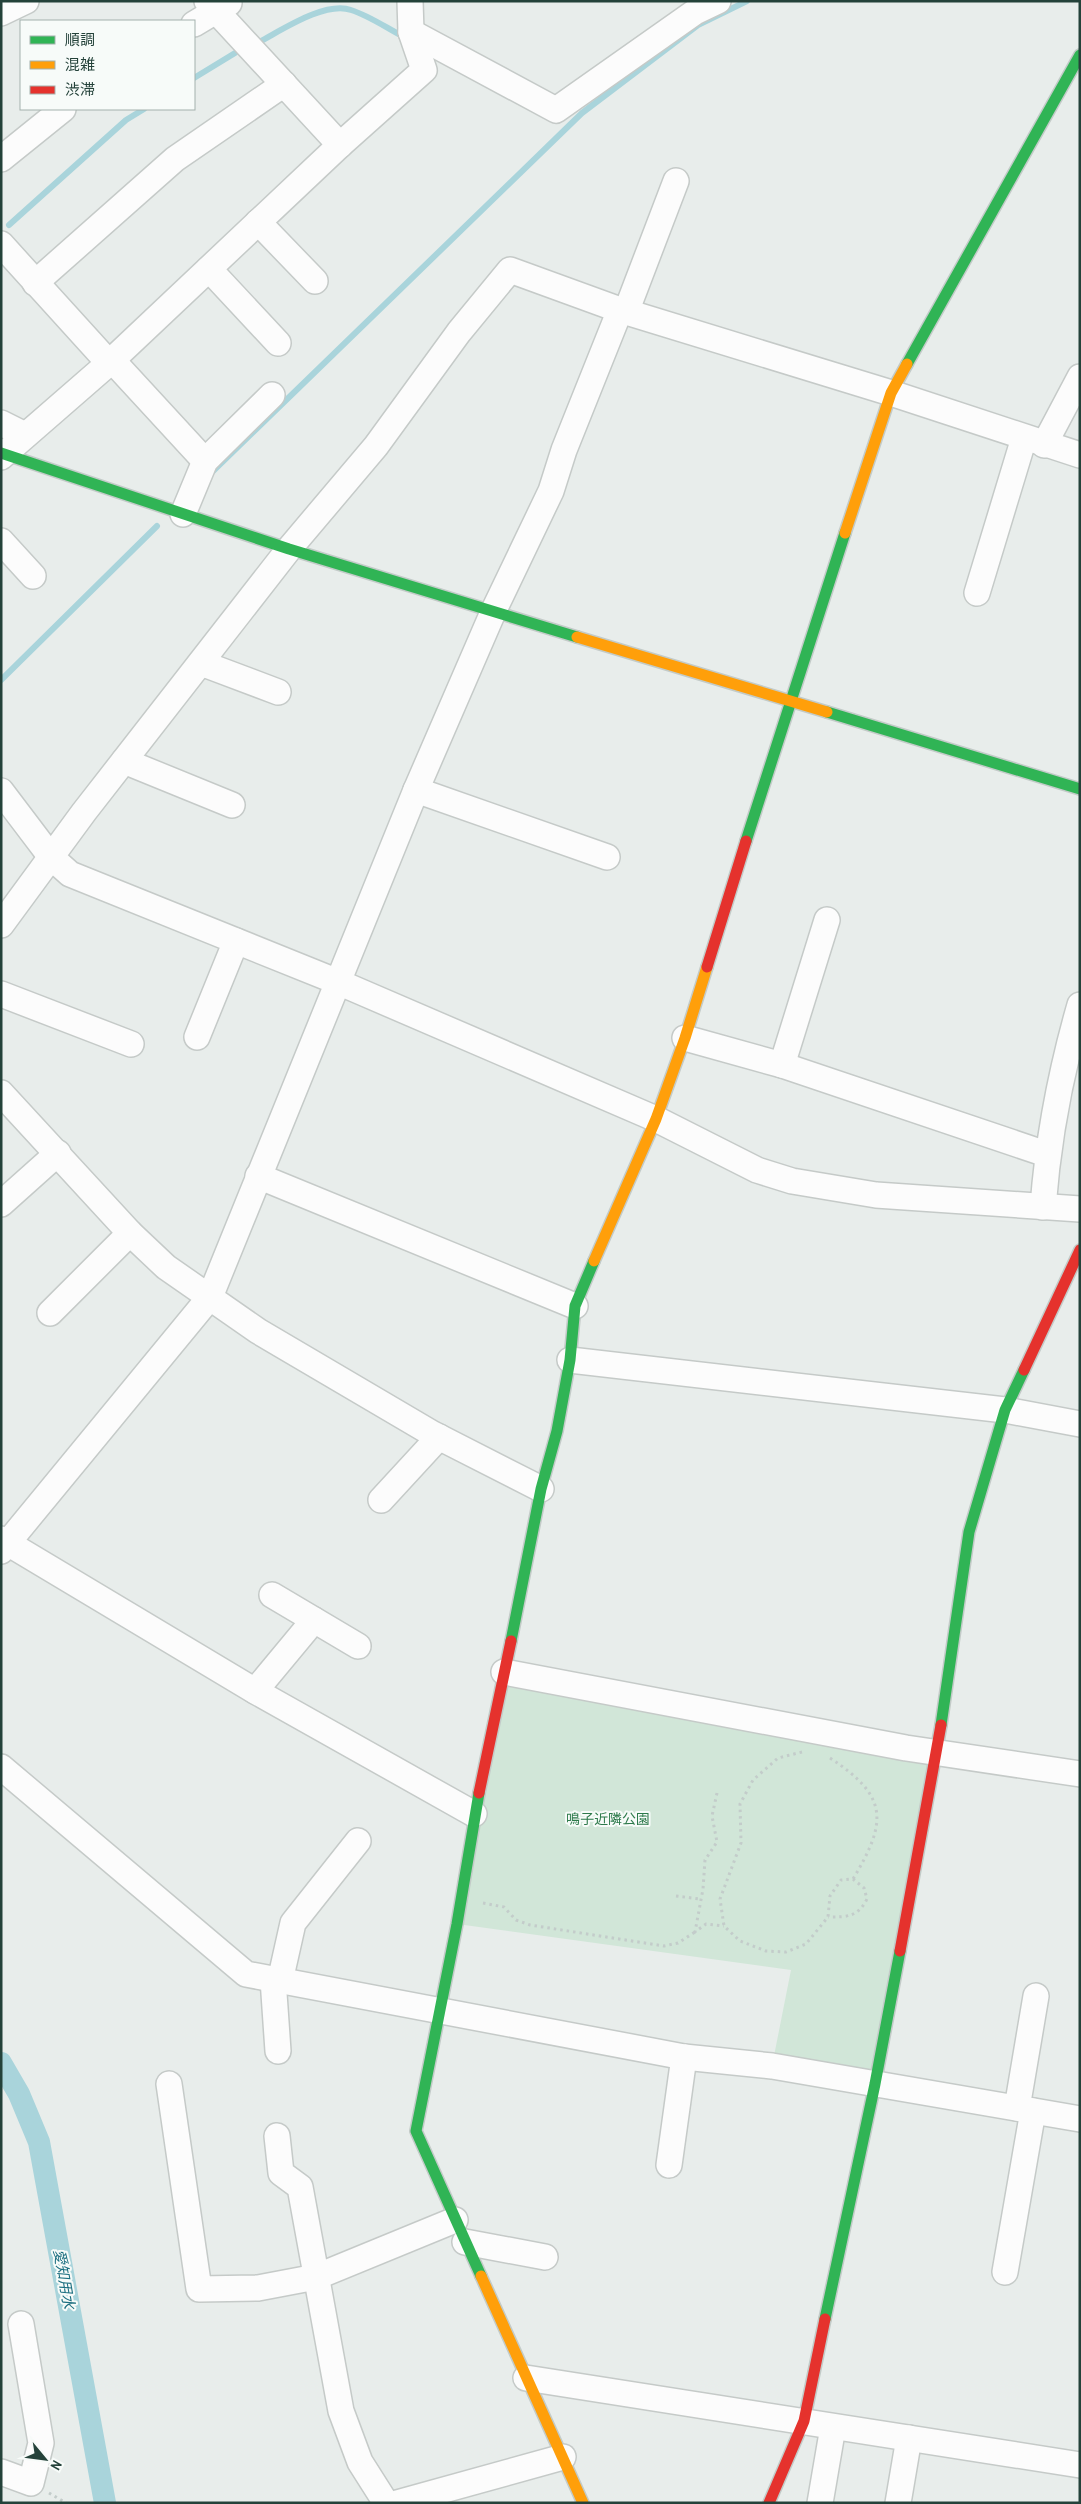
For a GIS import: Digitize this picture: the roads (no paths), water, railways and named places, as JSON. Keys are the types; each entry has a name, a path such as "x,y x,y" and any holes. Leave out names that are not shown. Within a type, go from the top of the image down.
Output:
{"street":[{"path":"1,13 26,1"},
{"path":"2,455 110,362 340,145 424,70 411,32 410,1"},
{"path":"411,32 556,110 695,12 718,1"},
{"path":"195,23 218,4 284,84 340,145"},
{"path":"583,2503 416,2131 457,1924 474,1814 541,1489 557,1431 570,1360 575,1306 656,1119 685,1038 789,701 891,393 987,218 1080,55"},
{"path":"35,283 175,159 284,84"},
{"path":"1,159 62,110"},
{"path":"474,1814 255,1691 4,1545 210,1297 416,790 494,610 551,491 564,450 676,181"},
{"path":"258,222 315,281"},
{"path":"1,244 35,283 205,461"},
{"path":"209,269 278,343"},
{"path":"1,925 124,761 289,549 376,446 459,332 510,270 623,311 891,393 1080,455"},
{"path":"977,593 1034,441 1080,377"},
{"path":"183,514 205,461 272,395"},
{"path":"1,423 25,435"},
{"path":"2,455 289,549 1080,789"},
{"path":"1,541 34,576"},
{"path":"202,663 278,692"},
{"path":"124,761 232,805"},
{"path":"416,790 607,857"},
{"path":"1,791 51,857 70,874 338,982 656,1119 757,1170 792,1181 876,1195 1080,1209"},
{"path":"782,1065 827,920"},
{"path":"197,1037 236,942"},
{"path":"1,994 131,1044"},
{"path":"1043,1207 1046,1154 1071,1034 1080,1006"},
{"path":"685,1038 782,1065 1046,1154"},
{"path":"1,1093 58,1153 130,1234 166,1267 258,1330 439,1437 541,1489"},
{"path":"1,1204 58,1153"},
{"path":"258,1176 575,1306"},
{"path":"50,1313 130,1234"},
{"path":"769,2503 804,2421 875,2084 937,1754 969,1532 1005,1410 1080,1250"},
{"path":"570,1360 1005,1410 1080,1424"},
{"path":"381,1500 439,1437"},
{"path":"272,1595 358,1646"},
{"path":"255,1691 314,1620"},
{"path":"504,1672 937,1754 1080,1774"},
{"path":"1,1767 246,1974 684,2057 772,2066 1080,2119"},
{"path":"278,2050 277,1980 293,1923 358,1841"},
{"path":"1005,2272 1025,2109 1036,1996"},
{"path":"669,2165 684,2057"},
{"path":"169,2084 199,2289 258,2288 316,2277 460,2231 545,2258"},
{"path":"277,2136 282,2174 300,2186 341,2410 360,2462 386,2503"},
{"path":"1,2472 31,2483 41,2443 21,2324"},
{"path":"526,2378 1080,2465"},
{"path":"820,2503 833,2427"},
{"path":"898,2503 909,2438"},
{"path":"397,2503 563,2457"}],"waterway":[{"path":"211,473 582,113 698,25 747,1"},
{"path":"259,42 304,18 341,8 365,16 406,38"},
{"path":"195,77 235,53"},
{"path":"9,225 126,120 142,110"},
{"path":"1,680 157,526"},
{"name":"愛知用水","path":"1,2063 19,2094 39,2142 105,2503"}],"park label":[{"name":"鳴子近隣公園","path":"608,1819"}]}
